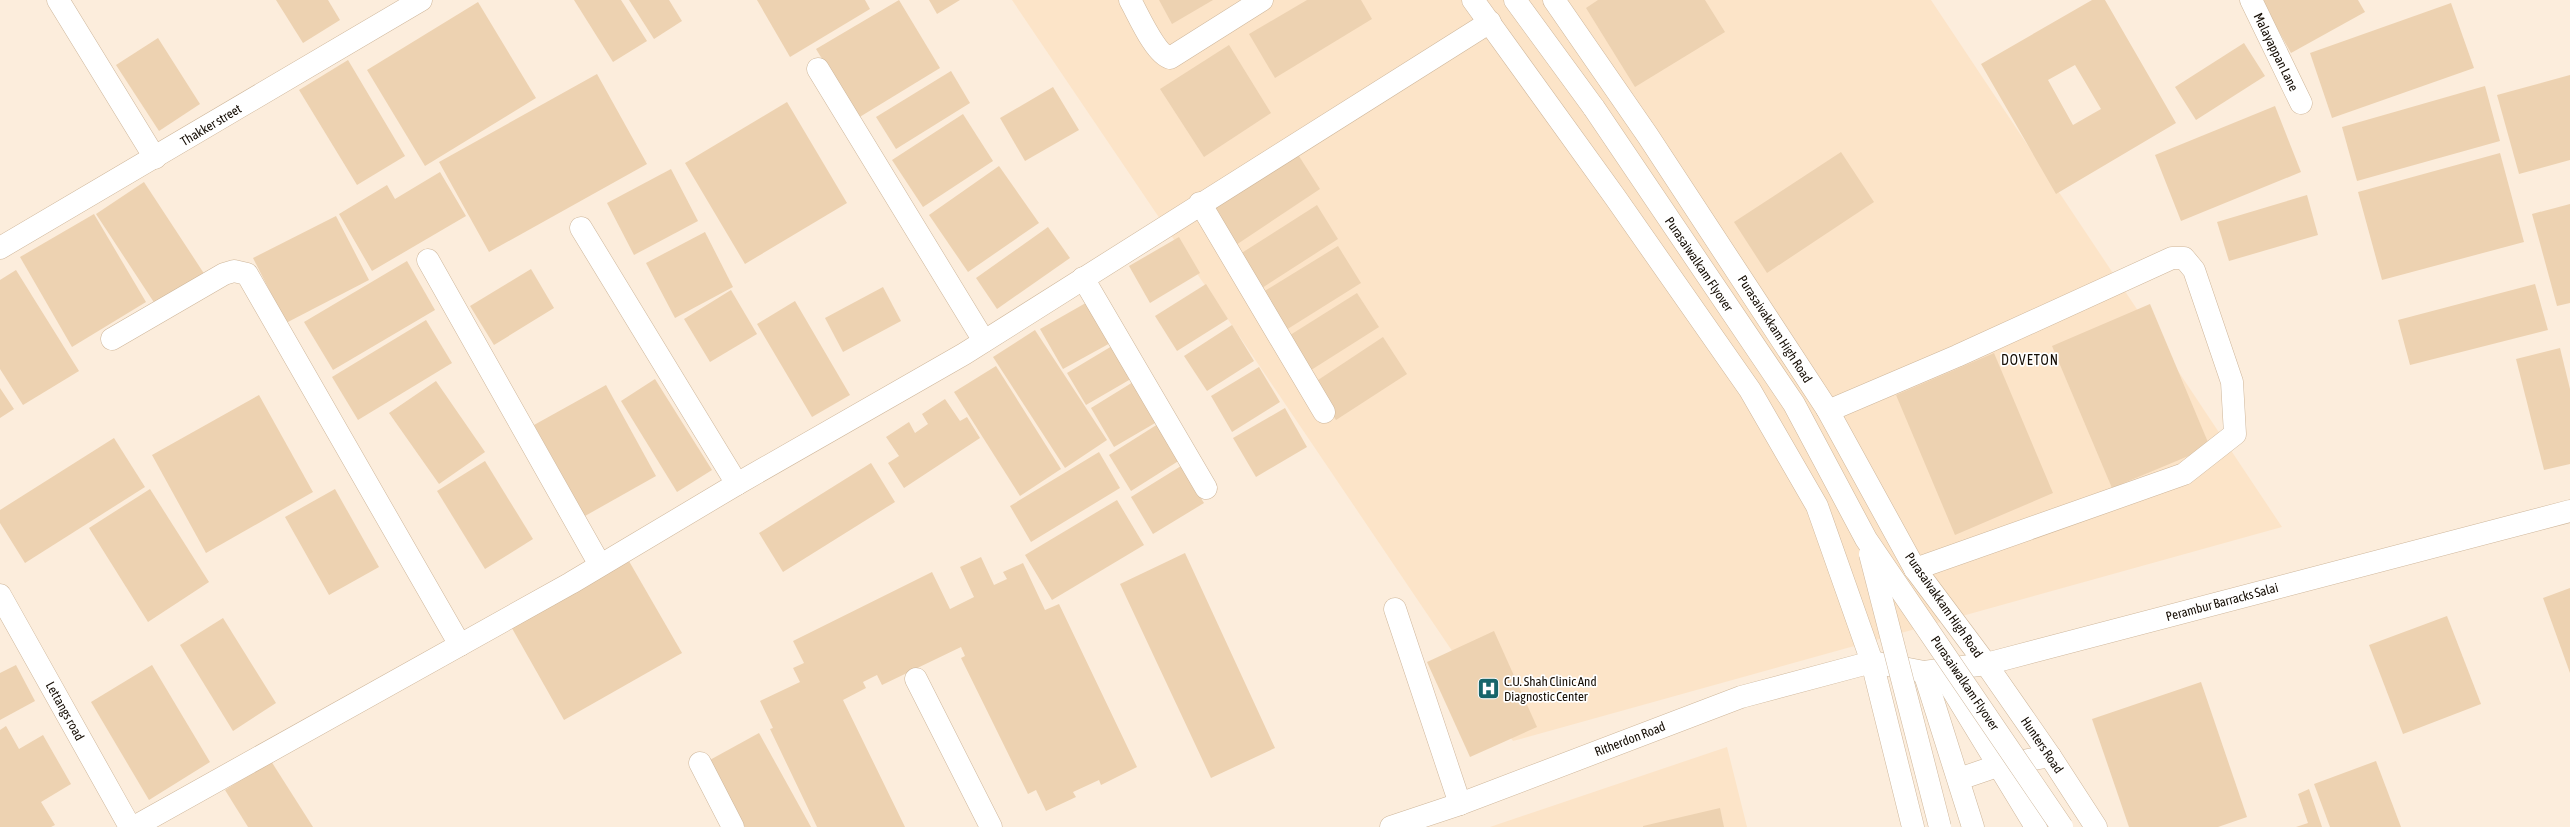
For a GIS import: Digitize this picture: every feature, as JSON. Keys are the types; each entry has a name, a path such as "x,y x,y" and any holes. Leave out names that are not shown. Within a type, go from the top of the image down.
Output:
{"street":[{"path":"58,0 155,158"},
{"name":"Thakker street","path":"0,248 421,0"},
{"path":"1130,0 1158,49 1163,56 1170,58 1262,0"},
{"path":"1472,0 1490,22 1750,390 1817,506 1872,662 1913,827"},
{"name":"Purasaiwalkam Flyover","path":"1515,0 1594,108 1794,404 1866,539 2062,827"},
{"name":"Purasaivakkam High Road","path":"1554,0 1648,136 1827,409 1915,570 1986,664"},
{"name":"Malayappan Lane","path":"2251,0 2301,103"},
{"path":"134,827 460,645 984,342 1490,22"},
{"path":"818,69 984,342"},
{"path":"1200,204 1324,412"},
{"path":"581,228 737,484"},
{"path":"1827,409 1835,408 1957,356 2172,258 2184,258 2194,270 2232,382 2235,434 2184,474 1915,570"},
{"path":"428,260 600,565"},
{"path":"112,339 224,274 234,271 247,274 460,645"},
{"path":"1083,278 1206,488"},
{"name":"Perambur Barracks Salai","path":"1872,662 1933,672 1986,664 2570,511"},
{"name":"Purasaiwalkam Flyover","path":"1866,539 1940,827"},
{"name":"Lettangs road","path":"0,595 130,827"},
{"path":"1395,609 1460,804"},
{"name":"Ritherdon Road","path":"1390,827 1460,804 1741,697 1872,662"},
{"name":"Hunters Road","path":"1986,664 2050,756 2096,827"},
{"path":"1933,672 1997,766 2036,827"},
{"path":"1933,672 1959,779 1973,827"},
{"path":"916,679 991,827"},
{"path":"1959,779 1997,766 2050,756"},
{"path":"700,763 733,827"}],"shaded area":[{"path":"1012,0 1931,0 2282,527 1513,741"},
{"path":"1727,747 1747,827 1490,827"}],"building":[{"path":"276,0 328,0 340,20 303,43"},
{"path":"574,0 621,0 647,41 613,62"},
{"path":"629,0 669,0 682,21 654,39"},
{"path":"757,0 865,0 870,9 790,57"},
{"path":"899,0 940,68 858,118 816,49"},
{"path":"929,0 960,0 937,14"},
{"path":"1159,0 1213,0 1172,24"},
{"path":"1307,0 1361,0 1372,19 1275,78 1249,34"},
{"path":"1598,0 1705,0 1725,32 1635,87 1586,8"},
{"path":"2092,0 2105,0 2176,123 2056,194 1981,64","holes":["2075,65 2101,109 2073,125 2048,80"]},
{"path":"2261,0 2358,0 2365,12 2291,53"},
{"path":"478,2 536,98 425,166 367,70"},
{"path":"2451,3 2474,68 2332,118 2310,53"},
{"path":"158,38 200,104 159,131 116,65"},
{"path":"2244,43 2265,76 2196,120 2175,87"},
{"path":"1229,45 1271,113 1204,157 1160,89"},
{"path":"348,60 405,156 357,185 299,90"},
{"path":"951,71 970,103 896,149 876,117"},
{"path":"597,74 647,164 489,252 439,162"},
{"path":"2570,75 2570,160 2519,174 2497,95"},
{"path":"2485,86 2500,141 2357,181 2342,127"},
{"path":"1053,87 1079,130 1025,161 1000,118"},
{"path":"787,102 847,203 745,264 685,163"},
{"path":"2275,106 2301,172 2181,221 2155,155"},
{"path":"963,114 993,161 923,207 892,160"},
{"path":"1841,152 1874,202 1767,273 1734,222"},
{"path":"1297,153 1320,189 1236,245 1213,209"},
{"path":"2500,153 2524,242 2382,280 2358,192"},
{"path":"999,166 1039,223 968,272 929,215"},
{"path":"671,169 698,221 634,255 607,203"},
{"path":"440,172 466,216 372,271 339,214 387,185 395,199"},
{"path":"144,182 205,275 157,307 96,214"},
{"path":"2307,195 2318,235 2229,261 2217,222"},
{"path":"2570,204 2570,303 2557,306 2532,214"},
{"path":"1317,205 1338,239 1262,288 1240,254"},
{"path":"94,214 146,302 72,347 20,257"},
{"path":"336,216 369,280 286,323 253,258"},
{"path":"1048,227 1070,258 997,309 976,278"},
{"path":"705,232 733,287 675,318 646,263"},
{"path":"1179,237 1200,273 1150,303 1129,266"},
{"path":"1338,246 1361,283 1286,330 1263,292"},
{"path":"407,261 435,310 333,370 304,322"},
{"path":"531,269 554,308 494,345 470,306"},
{"path":"16,270 79,371 23,405 0,369 0,280"},
{"path":"1206,284 1228,319 1177,351 1155,316"},
{"path":"2535,284 2548,330 2410,365 2398,320"},
{"path":"883,287 901,321 843,352 825,318"},
{"path":"731,290 757,334 710,362 684,319"},
{"path":"1357,293 1379,327 1308,372 1287,337"},
{"path":"1091,300 1114,341 1063,369 1040,329"},
{"path":"795,301 850,395 812,417 757,324"},
{"path":"2150,304 2210,447 2112,488 2052,346"},
{"path":"426,320 452,363 358,420 332,377"},
{"path":"1232,325 1254,361 1207,391 1184,356"},
{"path":"1035,330 1107,440 1065,468 993,357"},
{"path":"1383,337 1407,374 1336,420 1312,384"},
{"path":"1117,343 1136,376 1086,405 1067,373"},
{"path":"2560,348 2570,389 2570,464 2544,470 2516,359"},
{"path":"1994,353 2053,493 1955,535 1896,395"},
{"path":"996,366 1061,469 1020,496 954,392"},
{"path":"1259,367 1280,402 1232,432 1211,396"},
{"path":"655,379 712,470 677,492 621,401"},
{"path":"1138,379 1162,419 1114,447 1091,408"},
{"path":"436,381 485,452 439,484 389,413"},
{"path":"606,385 656,476 585,516 534,425"},
{"path":"0,388 14,409 0,418"},
{"path":"259,395 313,492 206,553 152,455"},
{"path":"945,399 960,421 967,417 980,438 904,488 888,463 899,456 886,437 909,422 915,433 928,424 922,414"},
{"path":"1285,408 1307,447 1256,477 1233,438"},
{"path":"1158,424 1180,460 1131,491 1109,455"},
{"path":"114,438 145,487 25,563 0,523 0,510"},
{"path":"1099,452 1120,488 1031,542 1010,506"},
{"path":"485,461 533,539 485,569 437,491"},
{"path":"871,463 895,502 783,572 759,533"},
{"path":"1181,466 1204,503 1153,534 1131,497"},
{"path":"150,489 209,582 148,622 89,528"},
{"path":"335,489 379,567 329,595 285,517"},
{"path":"1117,500 1144,545 1052,600 1025,555"},
{"path":"1185,553 1275,748 1211,778 1120,584"},
{"path":"626,556 682,653 564,720 509,623"},
{"path":"981,557 994,585 1007,579 1003,572 1023,563 1045,610 1059,604 1137,767 1101,785 1099,780 1073,792 1076,797 1046,811 1036,790 1028,794 961,658 965,656 961,647 882,685 877,675 863,682 866,688 843,700 905,827 817,827 770,729 773,728 760,701 800,682 793,668 804,663 793,641 932,572 950,609 974,597 960,567"},
{"path":"2570,588 2570,673 2543,598"},
{"path":"2447,616 2481,704 2403,734 2369,645"},
{"path":"223,618 276,703 233,731 180,645"},
{"path":"1494,631 1537,727 1470,757 1427,662"},
{"path":"16,665 35,701 0,720 0,673"},
{"path":"152,665 210,762 149,800 91,702"},
{"path":"2201,682 2247,817 2218,827 2129,827 2092,719"},
{"path":"6,726 19,749 43,735 71,784 41,802 55,825 51,827 0,827 0,730"},
{"path":"759,733 811,827 745,827 708,761"},
{"path":"271,761 313,827 248,827 225,790"},
{"path":"2376,761 2401,827 2330,827 2314,784"},
{"path":"2309,789 2322,827 2296,827 2308,823 2298,794"},
{"path":"1720,808 1724,827 1643,827 1643,826"}],"place":[{"name":"C.U. Shah Clinic And Diagnostic Center","path":"1489,688"}],"district":[{"name":"DOVETON","path":"2030,360"}]}
